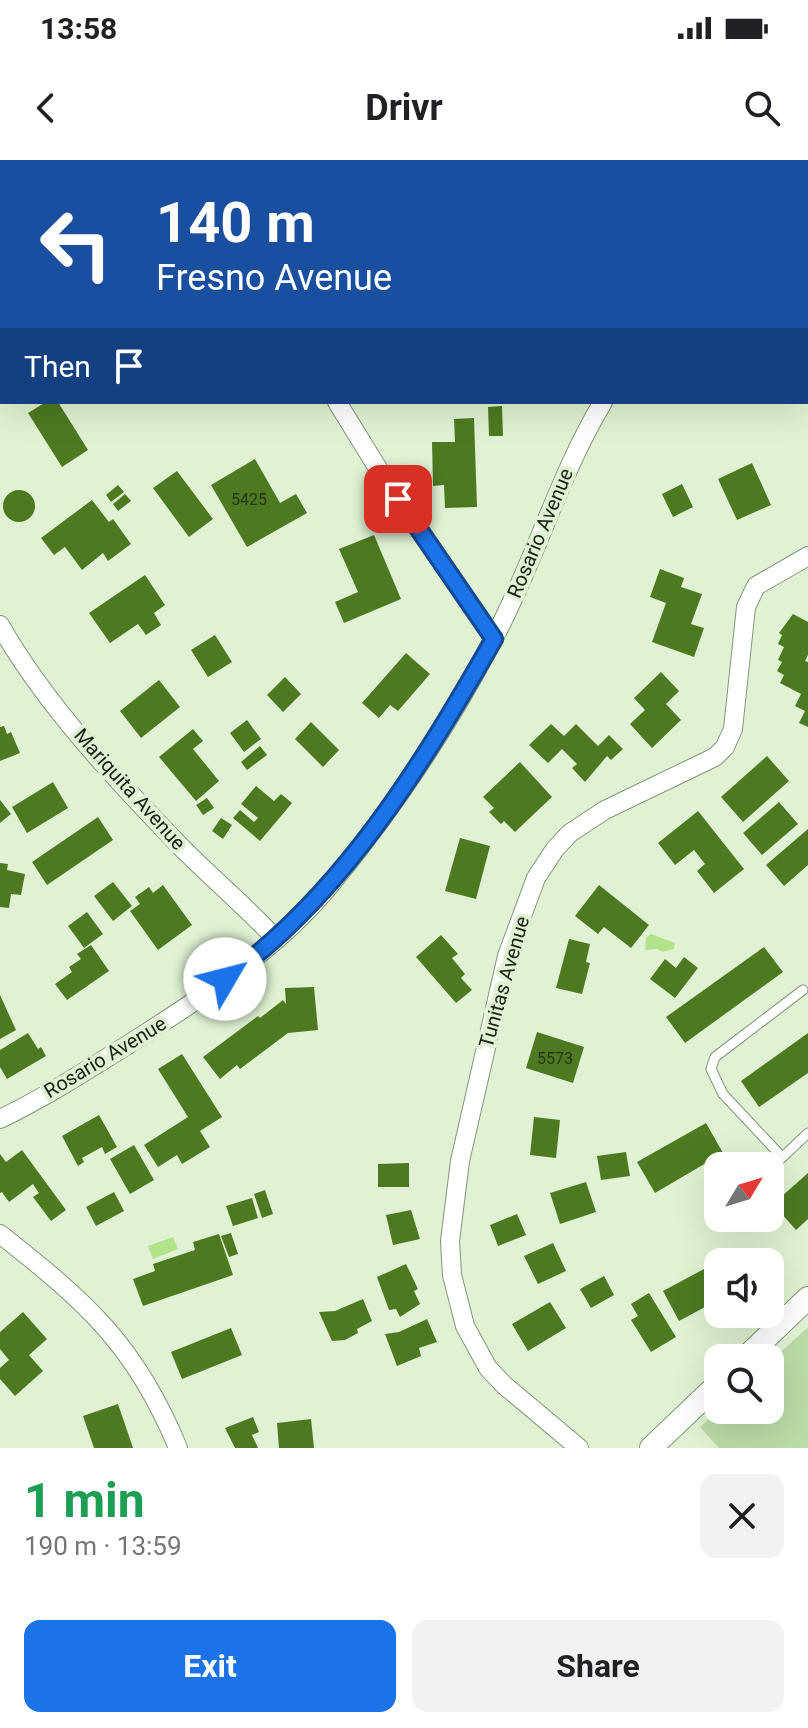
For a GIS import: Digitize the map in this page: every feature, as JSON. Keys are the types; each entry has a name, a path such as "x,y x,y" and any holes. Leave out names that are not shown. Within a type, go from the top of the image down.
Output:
{"street":[{"path":"338,404 382,475 494,639"},
{"name":"Rosario Avenue","path":"0,1119 97,1064 179,1012 248,963 325,891 436,739 494,639 522,581 574,454 602,404"},
{"name":"Tunitas Avenue","path":"579,1448 488,1368 465,1326 452,1275 450,1241 460,1161 507,956 536,878 570,833 605,810 715,757 725,747 733,729 746,607 756,586 808,556"},
{"name":"Mariquita Avenue","path":"0,625 22,664 108,768 184,850 276,939"},
{"path":"0,1234 58,1280 114,1335 151,1391 178,1448"},
{"path":"760,1344 808,1298"},
{"path":"651,1448 704,1397"}],"lane":[{"path":"777,1152 723,1094 711,1069 715,1057 803,990"},
{"path":"784,1155 808,1133"}],"shaded area":[{"path":"651,934 675,943 674,949 662,952 645,950 646,938"},
{"path":"173,1237 178,1249 153,1259 148,1246"},
{"path":"808,1327 808,1448 719,1448 700,1427 704,1423 784,1424 784,1349"}],"building":[{"path":"43,404 59,404 88,450 62,467 28,413"},
{"path":"502,406 503,436 489,436 488,407"},
{"path":"474,418 477,507 445,508 444,485 433,486 432,442 455,442 454,419"},
{"path":"255,459 280,503 296,494 307,513 247,547 211,485"},
{"path":"752,463 771,505 737,520 718,479"},
{"path":"177,471 213,519 189,537 153,488"},
{"path":"682,484 693,507 673,517 662,494"},
{"path":"118,485 124,492 111,502 106,495"},
{"path":"19,490 30,495 35,506 30,517 19,522 8,517 3,506 8,495"},
{"path":"125,494 131,501 118,511 113,504"},
{"path":"92,500 109,522 113,519 131,544 108,561 103,553 82,570 65,547 54,555 41,538"},
{"path":"374,535 401,599 344,623 335,602 358,592 339,549"},
{"path":"660,569 684,578 681,587 702,594 691,624 704,628 694,657 652,642 666,603 650,597"},
{"path":"145,575 165,605 154,613 161,625 146,635 138,624 110,643 89,613"},
{"path":"793,614 808,622 808,655 805,661 808,662 808,727 799,723 805,711 795,706 801,694 780,683 784,675 777,671 784,647 778,644 782,635 779,633"},
{"path":"215,635 232,662 208,677 191,650"},
{"path":"406,653 430,674 398,711 390,705 379,718 362,703"},
{"path":"661,672 679,691 666,704 681,720 652,748 630,724 645,710 634,698"},
{"path":"285,677 301,694 283,712 267,695"},
{"path":"159,680 180,707 141,738 120,711"},
{"path":"247,720 261,739 244,752 230,733"},
{"path":"311,722 339,750 323,767 295,739"},
{"path":"551,724 564,736 576,724 598,746 609,735 623,749 611,760 607,756 585,782 572,768 577,764 562,749 548,763 529,745"},
{"path":"4,726 7,734 11,732 20,753 0,761 0,727"},
{"path":"193,729 203,741 193,749 219,781 196,801 159,757"},
{"path":"260,746 267,755 247,770 241,762"},
{"path":"767,756 789,781 743,822 721,797"},
{"path":"520,762 552,797 515,832 489,812 494,808 483,797"},
{"path":"53,782 68,808 27,833 12,807"},
{"path":"256,786 274,801 281,794 292,803 260,841 233,818 240,810 254,822 258,818 241,804"},
{"path":"207,798 214,808 203,815 196,805"},
{"path":"0,800 11,814 0,823"},
{"path":"779,802 798,824 762,855 743,833"},
{"path":"698,811 744,869 714,893 697,871 705,864 694,850 675,865 658,843"},
{"path":"98,817 113,840 47,885 32,862"},
{"path":"221,818 232,825 223,839 212,831"},
{"path":"808,829 808,865 784,886 766,865"},
{"path":"460,838 490,846 476,899 445,891"},
{"path":"0,863 8,864 7,870 25,874 21,895 11,894 9,908 0,907"},
{"path":"113,882 132,906 113,921 94,896"},
{"path":"163,885 192,925 158,950 130,911 140,904 135,897 149,887 153,893"},
{"path":"599,885 649,925 631,948 604,927 598,934 575,916"},
{"path":"87,912 103,934 84,948 68,926"},
{"path":"441,935 458,954 452,958 465,974 461,978 472,990 456,1003 416,957"},
{"path":"569,939 590,944 586,962 590,963 582,994 556,988"},
{"path":"91,945 109,971 67,1000 55,984 72,972 69,967 81,959 77,954"},
{"path":"764,947 783,972 685,1043 666,1017"},
{"path":"684,957 698,968 675,998 650,979 665,959 676,968"},
{"path":"314,987 318,1030 288,1033 240,1069 237,1065 220,1079 203,1057 283,1000 286,1004 285,988"},
{"path":"0,995 16,1030 0,1039"},
{"path":"537,1032 584,1047 573,1083 526,1068"},
{"path":"28,1033 46,1056 7,1079 0,1067 0,1050"},
{"path":"808,1033 808,1073 759,1107 741,1081"},
{"path":"182,1054 222,1117 200,1131 210,1147 182,1164 177,1155 158,1167 144,1145 188,1117 158,1069"},
{"path":"99,1115 117,1147 105,1154 102,1147 82,1158 84,1162 78,1166 62,1136"},
{"path":"534,1117 560,1120 556,1158 530,1155"},
{"path":"706,1123 722,1152 704,1152 704,1164 655,1193 637,1162"},
{"path":"134,1145 154,1180 130,1194 110,1159"},
{"path":"22,1150 66,1210 51,1221 33,1197 39,1193 33,1184 9,1202 0,1193 0,1154 6,1162"},
{"path":"626,1152 630,1176 601,1180 597,1156"},
{"path":"409,1163 409,1187 378,1187 378,1164"},
{"path":"808,1173 808,1219 796,1230 784,1216 784,1194"},
{"path":"586,1182 596,1212 560,1224 550,1193"},
{"path":"265,1190 273,1214 262,1218 254,1194"},
{"path":"114,1192 124,1211 96,1226 86,1207"},
{"path":"252,1198 258,1218 233,1226 226,1206"},
{"path":"411,1210 420,1239 393,1245 386,1215"},
{"path":"517,1214 526,1235 498,1246 490,1225"},
{"path":"231,1233 238,1254 229,1257 221,1236"},
{"path":"219,1234 233,1275 143,1306 133,1279 155,1271 153,1264 195,1250 193,1242"},
{"path":"553,1243 566,1271 538,1284 524,1256"},
{"path":"406,1264 418,1289 414,1291 420,1304 400,1317 396,1309 389,1310 377,1277"},
{"path":"704,1269 704,1308 679,1321 663,1291"},
{"path":"604,1276 614,1295 591,1308 580,1289"},
{"path":"649,1293 676,1337 651,1352 631,1320 638,1316 631,1304"},
{"path":"363,1299 372,1321 345,1340 332,1341 319,1312 335,1311"},
{"path":"550,1302 566,1328 528,1351 512,1324"},
{"path":"23,1312 47,1339 29,1355 43,1371 15,1396 0,1379 0,1368 9,1360 0,1349 0,1332"},
{"path":"427,1319 437,1342 419,1348 421,1356 397,1366 385,1334 399,1332"},
{"path":"231,1328 242,1355 182,1379 171,1352"},
{"path":"118,1404 133,1448 94,1448 83,1416"},
{"path":"253,1417 259,1432 252,1435 258,1448 235,1448 225,1428"},
{"path":"311,1419 314,1448 279,1448 277,1423"}],"route":[{"path":"225,979 276,939 325,891 436,739 494,639 398,499"}]}
